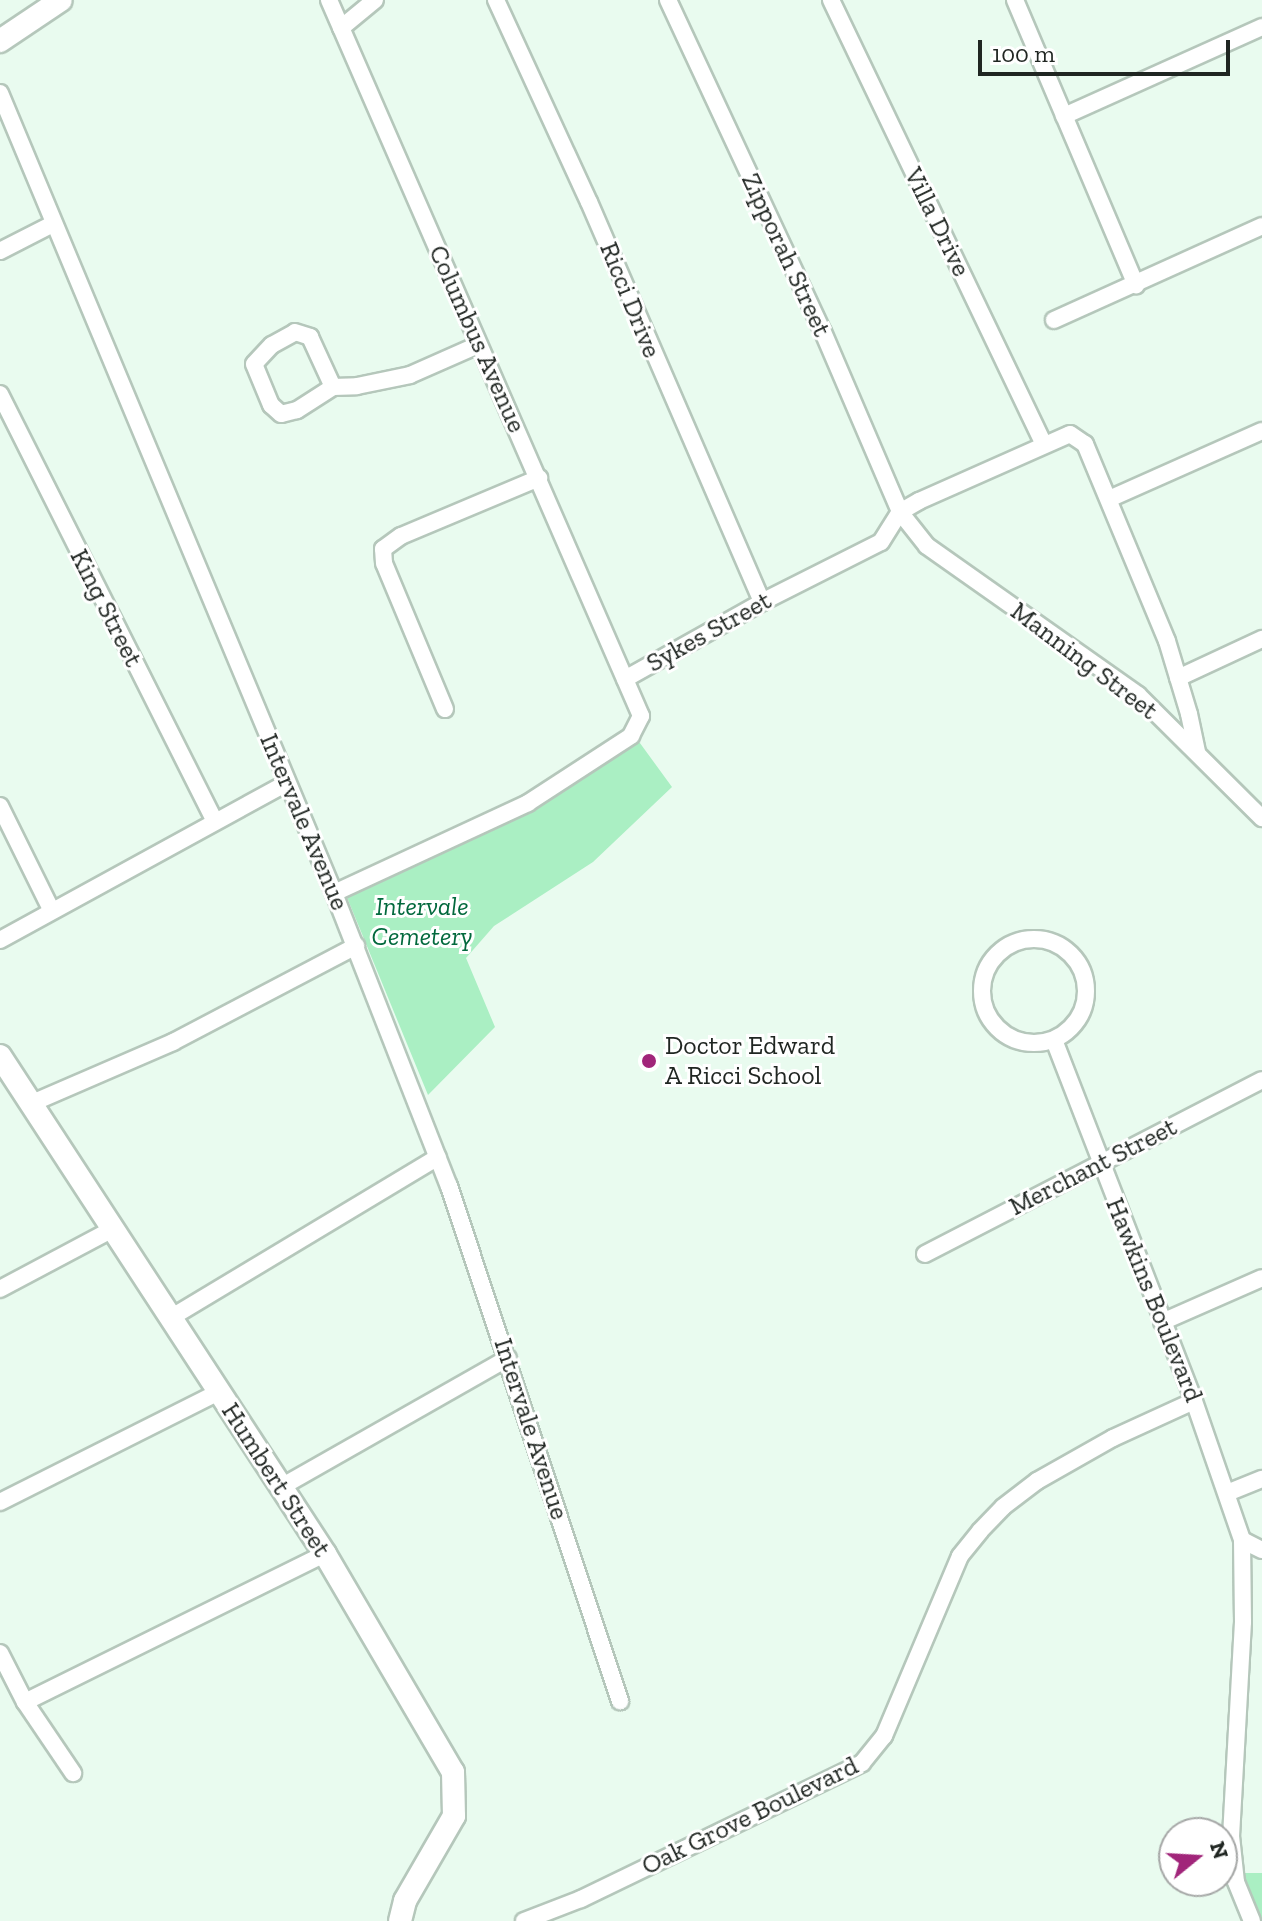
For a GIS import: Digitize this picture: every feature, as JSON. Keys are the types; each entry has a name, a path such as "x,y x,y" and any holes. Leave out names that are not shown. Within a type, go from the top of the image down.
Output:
{"street":[{"path":"0,41 61,0"},
{"name":"Columbus Avenue","path":"329,0 625,679"},
{"path":"341,28 375,0"},
{"name":"Ricci Drive","path":"496,0 589,202 762,602"},
{"name":"Zipporah Street","path":"668,0 823,332 900,512"},
{"name":"Villa Drive","path":"831,0 1044,444"},
{"path":"1015,0 1136,285"},
{"path":"1064,116 1262,27"},
{"name":"Intervale Avenue","path":"0,93 356,946 438,1157 508,1358 620,1701"},
{"path":"0,251 53,224"},
{"path":"1054,320 1262,226"},
{"path":"333,387 310,337 303,333 295,332 272,345 254,364 271,405 281,414 297,410 333,387 357,386 410,375 478,345"},
{"name":"King Street","path":"0,394 215,821"},
{"path":"1197,754 1178,678 1109,499 1262,431"},
{"name":"Sykes Street","path":"334,893 528,803 631,736 641,716 625,679 762,602 881,542 900,512 1070,434 1080,438 1109,499"},
{"path":"445,709 384,563 383,549 401,536 539,478"},
{"name":"Manning Street","path":"900,512 927,546 1138,695 1262,818"},
{"path":"1178,678 1262,639"},
{"path":"0,940 287,783"},
{"path":"0,806 52,911"},
{"path":"1028,939 1055,943 1067,950 1083,972 1086,999 1083,1012 1075,1024 1054,1040 1027,1043 1014,1039 1002,1032 986,1010 983,983 987,970 994,958 1015,942 1028,939"},
{"path":"30,1104 173,1042 356,946"},
{"name":"Hawkins Boulevard","path":"1054,1040 1194,1401 1242,1540 1243,1622 1231,1836 1236,1882 1252,1921"},
{"name":"Humbert Street","path":"0,1056 325,1554 453,1772 454,1816 405,1901 400,1921"},
{"name":"Merchant Street","path":"925,1254 1262,1080"},
{"path":"172,1317 438,1157"},
{"path":"0,1289 113,1229"},
{"path":"1162,1322 1262,1278"},
{"path":"281,1487 508,1358"},
{"path":"0,1502 219,1392"},
{"name":"Oak Grove Boulevard","path":"524,1921 564,1906 862,1763 884,1736 960,1556 980,1531 1003,1507 1037,1481 1113,1438 1194,1401"},
{"path":"1227,1493 1262,1479"},
{"path":"1242,1540 1262,1550"},
{"path":"25,1702 325,1554"},
{"path":"0,1653 25,1702 73,1773"},
{"name":"Oak Grove Boulevard","path":"552,1921 564,1906"}],"green space":[{"name":"Intervale Cemetery","path":"637,739 672,787 593,862 494,926 466,958 495,1027 428,1095 346,895 461,840 490,832 558,795 572,781"},
{"path":"1238,1873 1262,1873 1262,1921 1243,1921 1237,1897"}],"place":[{"name":"Doctor Edward A Ricci School","path":"649,1061"}]}
